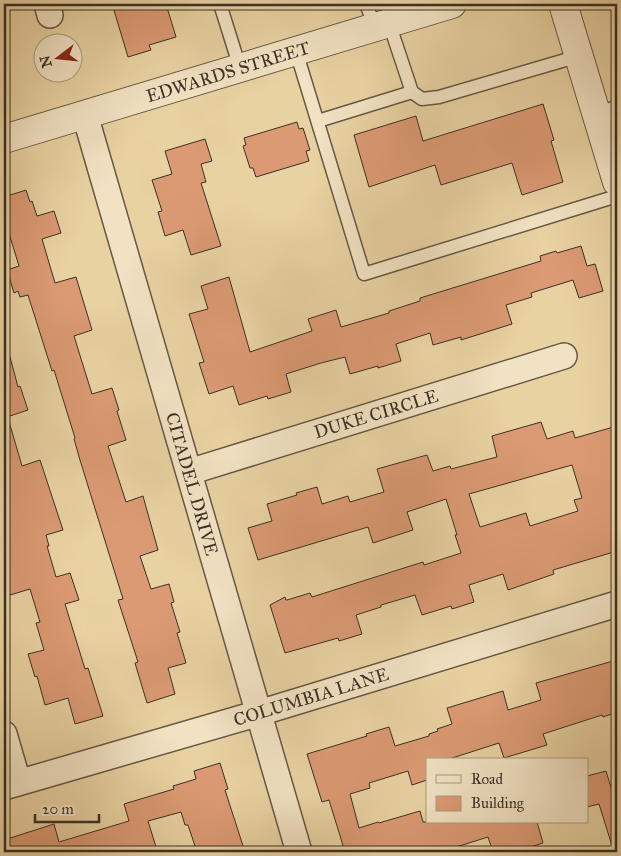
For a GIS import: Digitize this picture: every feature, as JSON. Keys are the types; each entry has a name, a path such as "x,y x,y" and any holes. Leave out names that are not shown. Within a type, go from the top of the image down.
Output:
{"street":[{"name":"EDWARDS STREET","path":"4,139 296,51 377,18 452,4"},
{"path":"563,4 579,56 607,110 617,182"},
{"name":"CITADEL DRIVE","path":"85,115 299,852"},
{"name":"DUKE CIRCLE","path":"188,472 564,356"},
{"name":"COLUMBIA LANE","path":"11,784 259,714 617,604"},
{"path":"4,734 11,784"}],"lane":[{"path":"220,4 240,68"},
{"path":"377,18 412,92 422,99 439,97 579,56"},
{"path":"296,51 364,274 617,196"},
{"path":"318,121 412,92"}],"building":[{"path":"124,4 166,4 176,37 149,45 151,50 128,57 113,7"},
{"path":"543,104 554,140 551,141 563,182 522,195 512,163 441,185 435,165 369,187 354,135 416,116 423,141"},
{"path":"297,122 299,129 303,128 310,150 306,151 309,161 256,177 253,168 250,168 243,146 246,145 244,138"},
{"path":"205,139 212,161 201,164 206,182 201,183 221,246 191,255 183,230 165,236 158,212 162,211 152,180 172,174 165,151"},
{"path":"26,190 37,216 54,211 61,233 42,239 55,283 76,277 92,330 74,336 92,394 112,388 126,440 108,446 126,502 143,496 158,550 140,556 151,589 169,584 174,602 171,603 180,632 177,633 186,663 168,668 175,694 147,703 135,663 138,662 118,600 123,599 54,370 52,371 28,295 20,297 18,291 14,293 7,270 19,266 4,217 4,197"},
{"path":"581,246 587,266 595,264 603,291 579,298 573,280 531,293 532,297 506,305 512,324 461,340 461,337 433,345 430,333 396,344 401,361 350,374 345,357 321,363 286,374 291,392 268,399 267,396 239,405 233,386 209,394 199,363 204,362 189,314 208,309 201,286 229,277 250,352 312,331 308,319 336,310 341,327 389,313 389,311 420,301 420,298 541,261 540,256"},
{"path":"9,353 18,387 20,386 28,410 4,418 4,354"},
{"path":"8,418 22,466 40,460 63,530 46,535 49,546 47,546 56,577 70,573 79,600 65,604 85,669 88,668 103,716 75,724 68,698 45,705 37,676 35,677 28,654 44,650 36,623 40,622 30,589 10,595 4,576 4,540 10,538 5,522 8,521 4,507 4,419"},
{"path":"541,422 547,439 573,431 575,438 617,426 617,551 553,570 554,574 508,590 503,574 469,585 474,602 452,609 451,606 422,615 415,595 381,605 381,607 356,615 362,634 339,641 338,638 285,653 270,605 285,597 287,600 310,593 312,597 423,562 424,565 461,553 446,499 407,512 413,530 373,543 368,527 258,560 248,528 272,521 267,504 317,487 322,504 348,496 350,502 384,492 377,469 427,455 433,471 450,466 451,469 497,457 492,436","holes":["572,465 582,498 574,500 578,511 530,526 526,513 480,527 469,494"]},
{"path":"613,661 617,676 617,712 543,734 547,745 504,758 499,743 452,758 426,758 426,780 412,785 408,771 369,783 370,788 350,794 359,828 420,811 423,822 426,822 426,824 538,824 543,843 521,850 520,847 504,852 493,852 488,837 453,848 454,852 345,852 329,800 322,802 307,754 367,736 366,734 389,727 395,746 429,736 429,734 438,731 437,729 452,724 447,708 503,691 508,710 541,700 536,683"},
{"path":"220,763 228,789 225,790 245,852 197,852 188,825 185,825 181,812 148,821 156,847 139,852 4,852 4,840 54,824 59,842 129,821 124,804 174,789 173,786 196,779 194,771"},
{"path":"606,771 613,794 617,793 617,848 613,849 599,804 588,807 588,776"}]}
